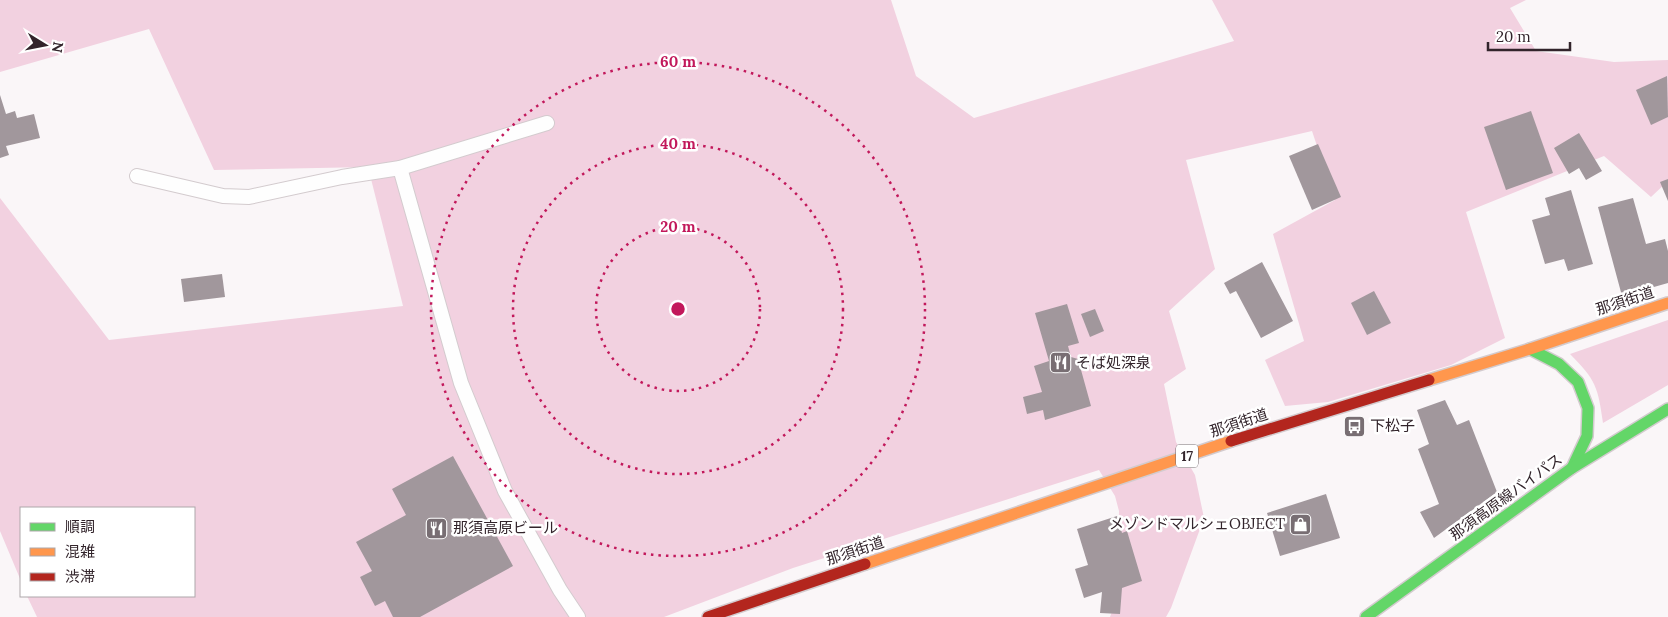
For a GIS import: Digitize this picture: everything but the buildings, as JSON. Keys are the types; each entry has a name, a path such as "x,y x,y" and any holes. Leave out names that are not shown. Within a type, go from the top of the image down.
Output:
{"main road":[{"name":"那須街道","path":"708,617 1252,434 1530,349 1668,304"},
{"path":"1530,349 1559,364 1578,382 1588,408 1587,436 1572,468"},
{"name":"那須高原線バイパス","path":"1366,617 1572,468 1668,409"}],"lane":[{"path":"137,176 223,196 249,197 342,177 400,168 547,123"},
{"path":"400,168 461,383 505,491 560,590 578,617"}],"shaded area":[{"path":"0,0 891,0 916,76 974,118 1234,41 1212,0 1526,0 1510,8 1536,51 1614,62 1668,60 1668,181 1651,197 1604,156 1466,212 1505,338 1451,365 1328,402 1285,406 1265,360 1304,341 1273,234 1335,200 1312,131 1186,160 1215,269 1169,311 1186,369 1164,384 1176,442 1195,475 1204,518 1166,617 1110,617 1117,598 1119,511 1115,496 1099,470 793,568 664,617 37,617 27,597 195,597 195,507 20,507 20,579 0,531 0,198 109,340 403,306 368,167 214,170 149,29 0,72"},
{"path":"1668,320 1668,385 1603,423 1597,392 1591,378 1570,354"}],"traffic: fast":[{"path":"1530,349 1559,364 1578,382 1588,408 1587,436 1572,468"},
{"path":"1366,617 1572,468 1668,409"}],"traffic: slow":[{"path":"1429,380 1668,303"},
{"path":"865,564 1231,441"}],"traffic: jam":[{"path":"1231,441 1429,380"},
{"path":"708,617 865,564"}],"place":[{"name":"そば処深泉","path":"1060,363"},
{"name":"下松子","path":"1354,426"},
{"name":"メゾンドマルシェOBJECT","path":"1301,524"},
{"name":"那須高原ビール","path":"437,528"}]}
